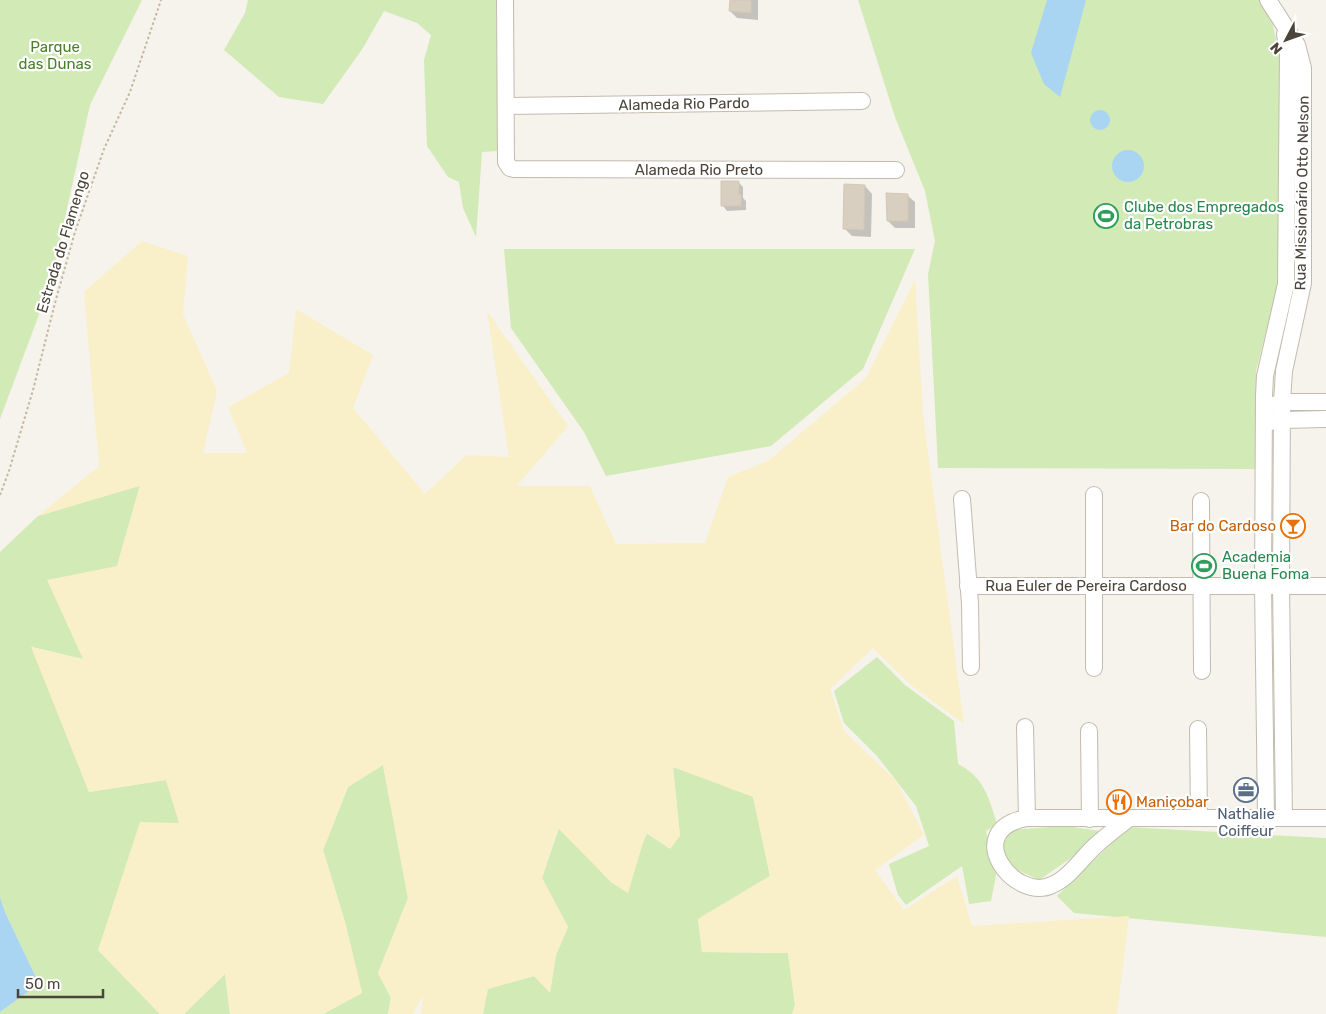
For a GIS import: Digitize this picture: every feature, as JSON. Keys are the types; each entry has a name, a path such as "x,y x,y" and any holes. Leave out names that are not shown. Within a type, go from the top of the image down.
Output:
{"street":[{"path":"505,0 506,106"},
{"name":"Rua Missionário Otto Nelson","path":"1268,0 1297,45 1303,68 1304,266 1300,300 1284,371 1282,402 1281,585 1284,818"},
{"name":"Rua Missionário Otto Nelson","path":"1266,817 1263,585 1264,416 1265,376 1286,284 1288,52 1282,22"},
{"name":"Alameda Rio Pardo","path":"506,106 862,101"},
{"name":"Alameda Rio Preto","path":"506,106 506,162 510,168 514,169 896,170"},
{"path":"1264,416 1282,402 1326,402"},
{"path":"1264,416 1282,420 1326,420"},
{"path":"1094,495 1094,668"},
{"path":"962,499 971,667"},
{"path":"1201,501 1202,671"},
{"name":"Rua Euler de Pereira Cardoso","path":"968,586 1326,586"},
{"path":"1025,727 1027,818"},
{"path":"1198,730 1199,817"},
{"path":"1089,731 1090,819"},
{"path":"1128,819 1095,846 1061,880 1044,888 1034,888 1020,883 1008,874 996,854 994,843 1005,825 1014,820 1027,818 1326,818"}],"path":[{"name":"Estrada do Flamengo","path":"0,495 33,390 75,232 104,150 130,92 161,0"}],"green space":[{"name":"Parque das Dunas","path":"0,0 142,0 90,105 50,285 0,419"},
{"path":"248,0 496,0 498,151 482,152 476,237 463,208 459,182 448,177 427,146 424,60 431,35 417,23 384,11 363,48 323,104 279,97 224,50 245,13"},
{"name":"Clube dos Empregados da Petrobras","path":"858,0 1259,0 1272,21 1279,53 1283,265 1256,371 1256,469 938,468 928,274 935,241 925,191 895,117"},
{"path":"504,249 915,249 863,369 771,446 606,476 584,432 511,328"},
{"path":"140,485 117,566 83,659 32,647 89,792 166,780 180,824 98,950 160,1014 0,1014 0,1012 39,984 5,912 0,897 0,552 38,516"},
{"path":"877,657 905,685 954,721 958,764 967,769 980,782 988,797 997,824 986,831 997,870 991,901 969,904 962,866 906,905 898,895 889,864 929,846 916,806 877,756 844,723 834,691"},
{"path":"383,765 408,898 378,973 391,998 388,1014 323,1014 362,993 345,922 323,850 348,787"},
{"path":"673,767 753,796 770,876 698,919 702,952 788,953 795,1005 792,1014 483,1014 487,989 534,976 550,992 556,955 568,927 542,878 559,828 612,883 641,847 647,833 680,836"},
{"path":"1066,826 1100,831 1071,858 1039,880 1011,867 1000,850 1009,830"},
{"path":"1128,827 1326,838 1326,937 1074,913 1057,896"},
{"path":"225,974 230,1014 184,1014"}],"sand":[{"path":"142,241 188,256 183,314 217,391 203,453 247,453 228,407 289,373 296,309 373,355 353,408 425,494 467,455 509,457 487,311 568,426 517,486 590,486 616,544 705,543 728,477 768,461 866,378 915,280 923,415 964,724 912,686 873,648 830,689 844,731 897,782 924,835 875,870 904,910 957,876 972,926 1129,916 1117,1014 792,1014 795,1005 788,953 702,952 698,919 770,876 753,797 673,767 680,836 670,849 646,833 628,893 612,883 558,828 542,878 568,927 556,955 550,993 534,976 488,989 483,1014 421,1014 423,996 413,1014 388,1014 391,998 378,973 408,898 383,765 348,787 323,850 345,922 362,993 323,1014 230,1014 225,974 184,1014 160,1014 98,950 140,822 179,823 166,780 89,792 31,647 83,659 47,580 117,566 140,486 38,516 99,466 84,292"}],"water":[{"path":"1047,0 1086,0 1060,97 1044,84 1031,53"},
{"path":"1100,110 1107,113 1110,120 1107,127 1100,130 1093,127 1090,120 1093,113"},
{"path":"1128,150 1134,151 1139,155 1143,160 1143,172 1139,177 1134,181 1128,182 1122,181 1117,177 1113,172 1112,166 1113,160 1117,155 1122,151"},
{"path":"0,897 5,912 39,984 0,1012"}],"building":[{"path":"730,0 751,0 751,13 729,11"},
{"path":"721,181 739,181 739,195 742,195 741,206 721,206"},
{"path":"844,184 865,185 864,230 843,229"},
{"path":"886,193 908,194 908,221 887,221"}],"place":[{"name":"Clube dos Empregados da Petrobras","path":"1106,216"},
{"name":"Bar do Cardoso","path":"1293,526"},
{"name":"Academia Buena Foma","path":"1204,566"},
{"name":"Nathalie Coiffeur","path":"1246,790"},
{"name":"Maniçobar","path":"1119,802"}]}
